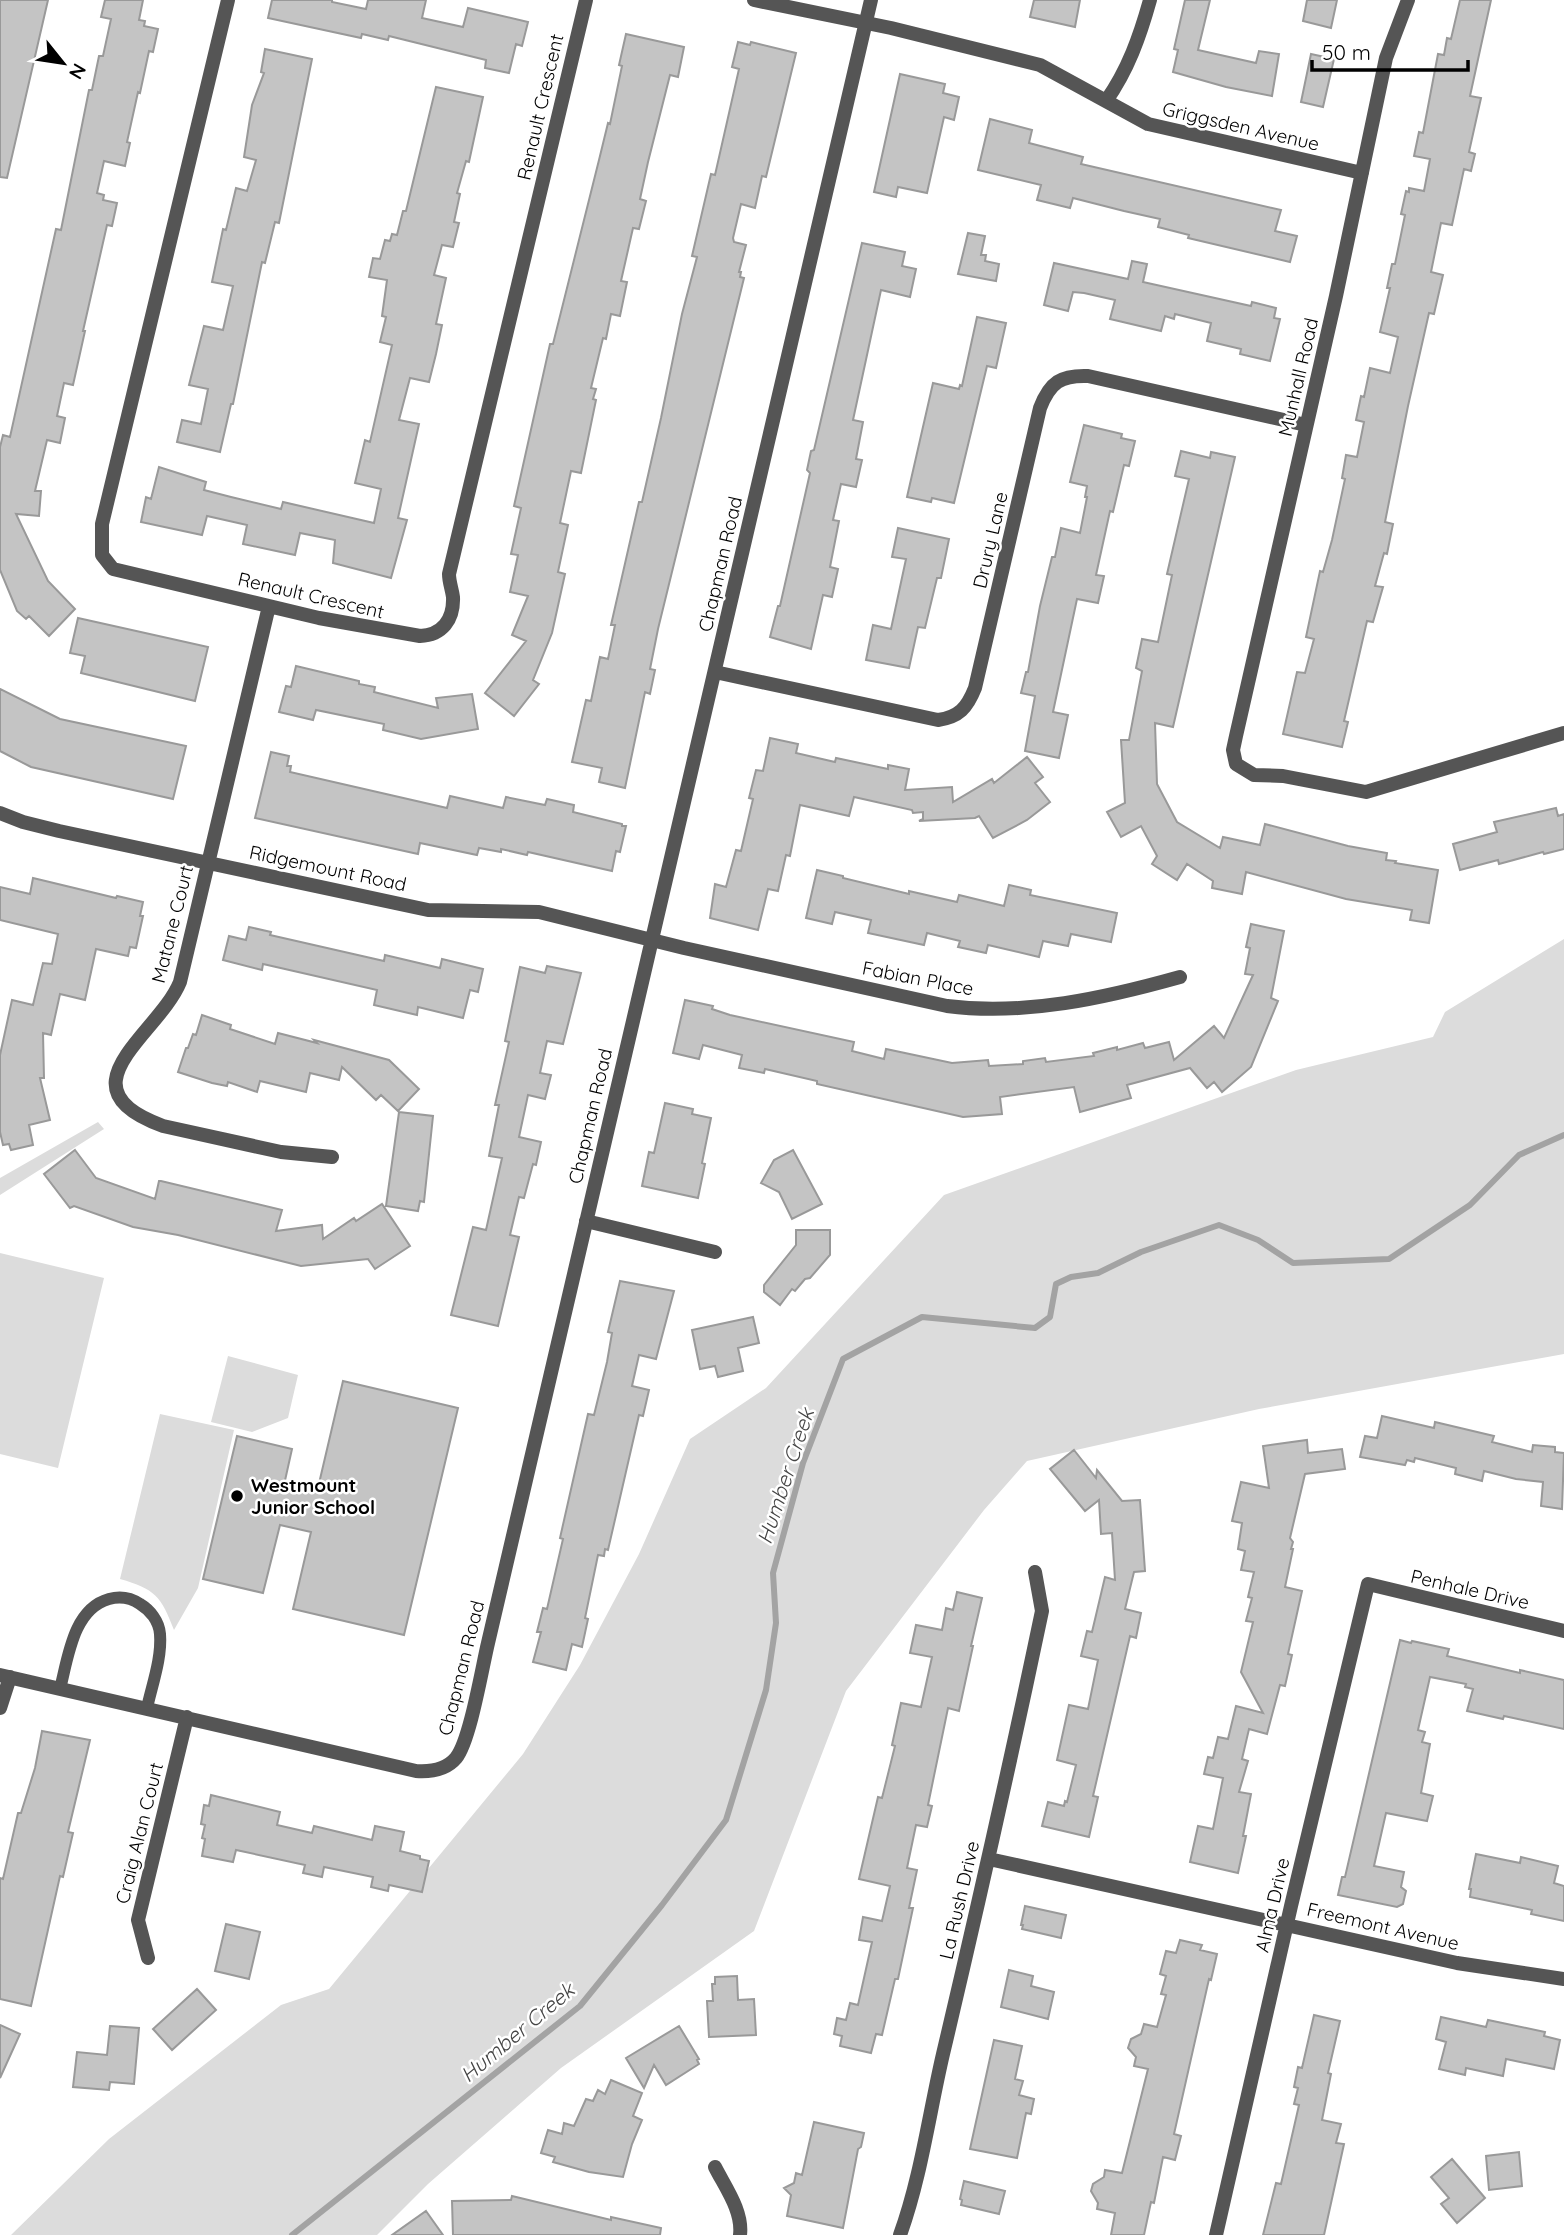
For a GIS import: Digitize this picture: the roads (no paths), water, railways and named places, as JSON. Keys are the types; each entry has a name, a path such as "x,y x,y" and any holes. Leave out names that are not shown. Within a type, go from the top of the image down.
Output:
{"street":[{"name":"Renault Crescent","path":"228,0 102,524 102,555 113,569 402,635 430,635 440,631 446,625 452,607 449,574 586,0"},
{"name":"Griggsden Avenue","path":"754,0 866,23 1040,65 1148,124 1363,173"},
{"name":"Chapman Road","path":"0,1709 5,1676 416,1771 438,1769 456,1759 466,1737 871,0"},
{"path":"1107,101 1122,78 1142,32 1150,0"},
{"name":"Munhall Road","path":"1408,0 1386,58 1363,173 1233,750 1236,764 1254,775 1283,776 1366,792 1564,733"},
{"name":"Drury Lane","path":"715,672 938,720 952,718 963,711 975,688 1040,408 1046,394 1058,381 1071,375 1088,376 1306,425"},
{"name":"Matane Court","path":"269,606 180,982 169,1004 121,1060 117,1087 119,1098 137,1115 163,1126 281,1152 332,1157"},
{"name":"Ridgemount Road","path":"0,813 59,831 428,910 539,912 650,939"},
{"name":"Fabian Place","path":"650,939 968,1009 1075,1002 1117,995 1180,977"},
{"path":"586,1221 715,1252"},
{"name":"La Rush Drive","path":"900,2235 910,2207 1042,1611 1035,1572"},
{"name":"Penhale Drive","path":"1368,1584 1564,1631"},
{"name":"Alma Drive","path":"1216,2235 1368,1584"},
{"name":"Craig Alan Court","path":"148,1958 138,1920 187,1717"},
{"name":"Freemont Avenue","path":"989,1859 1457,1963 1564,1979"},
{"path":"715,2167 735,2206 741,2227 740,2235"}],"lane":[{"path":"60,1689 76,1633 89,1609 111,1598 133,1599 153,1615 160,1630 160,1648 147,1708"}],"waterway":[{"name":"Humber Creek","path":"292,2235 580,2006 662,1905 726,1820 766,1690 776,1623 773,1573 803,1463 843,1359 922,1317 1035,1328 1050,1317 1056,1284 1071,1277 1098,1273 1141,1252 1219,1225 1258,1240 1293,1263 1389,1259 1470,1205 1519,1155 1564,1135"}],"place":[{"name":"Westmount Junior School","path":"237,1496"}]}
